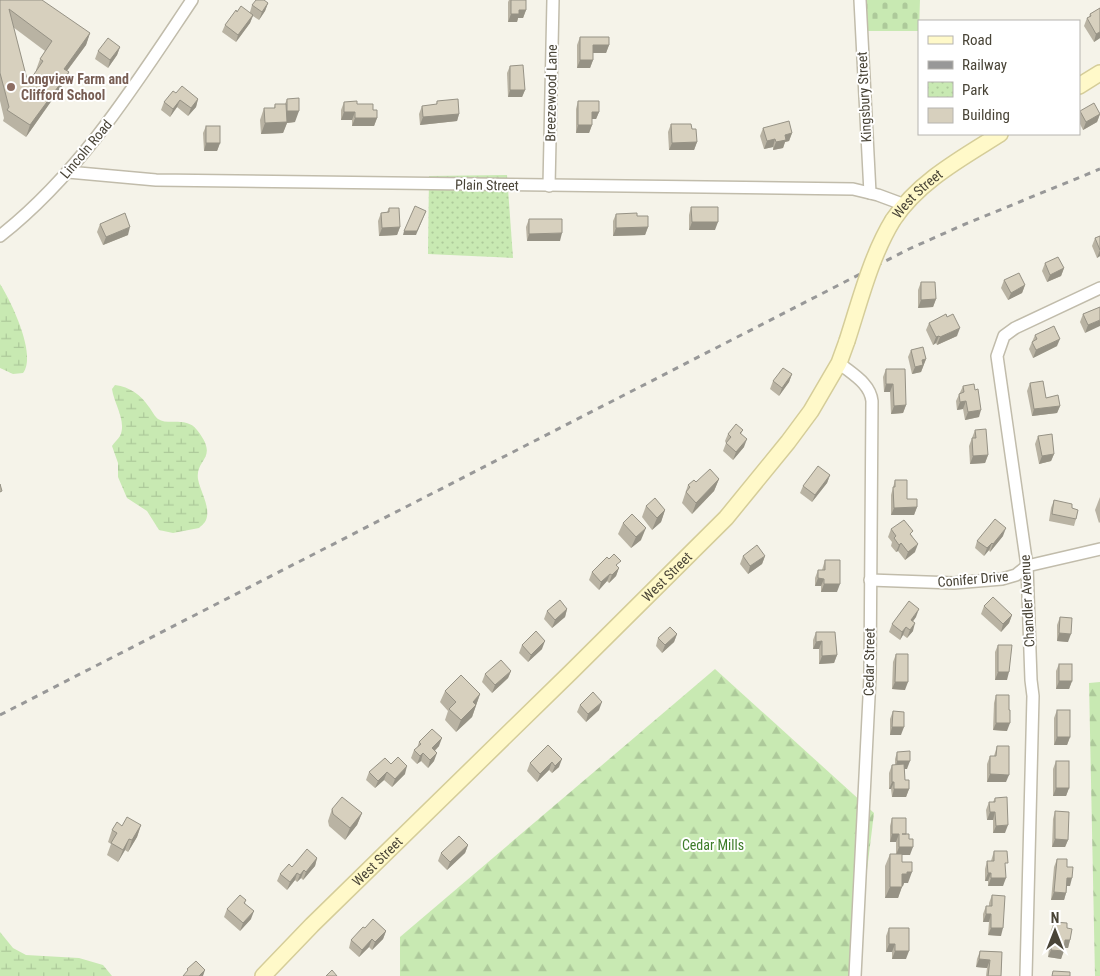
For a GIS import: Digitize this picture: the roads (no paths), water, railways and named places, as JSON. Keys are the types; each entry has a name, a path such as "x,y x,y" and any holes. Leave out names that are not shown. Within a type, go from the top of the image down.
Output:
{"main road":[{"path":"1080,85 1100,73"},
{"name":"West Street","path":"264,976 312,925 726,518 811,411 839,363 871,268 886,231 893,220 904,205 939,174 998,135"}],"street":[{"name":"Lincoln Road","path":"0,236 68,172 116,113 192,0"},
{"name":"Breezewood Lane","path":"549,186 553,0"},
{"name":"Kingsbury Street","path":"860,0 870,193"},
{"name":"Plain Street","path":"68,172 156,180 853,189 904,205"},
{"name":"Chandler Avenue","path":"1026,976 1033,696 1030,680 1027,566 997,356 1004,336 1015,328 1100,288"},
{"name":"Cedar Street","path":"839,363 863,383 871,394 869,687 855,976"},
{"name":"Conifer Drive","path":"870,580 954,583 992,580 1016,575 1027,566 1100,549"}],"railway":[{"path":"0,715 909,249 1100,169"}],"place":[{"name":"Longview Farm and Clifford School","path":"11,87"}],"park label":[{"name":"Cedar Mills","path":"713,845"}]}
